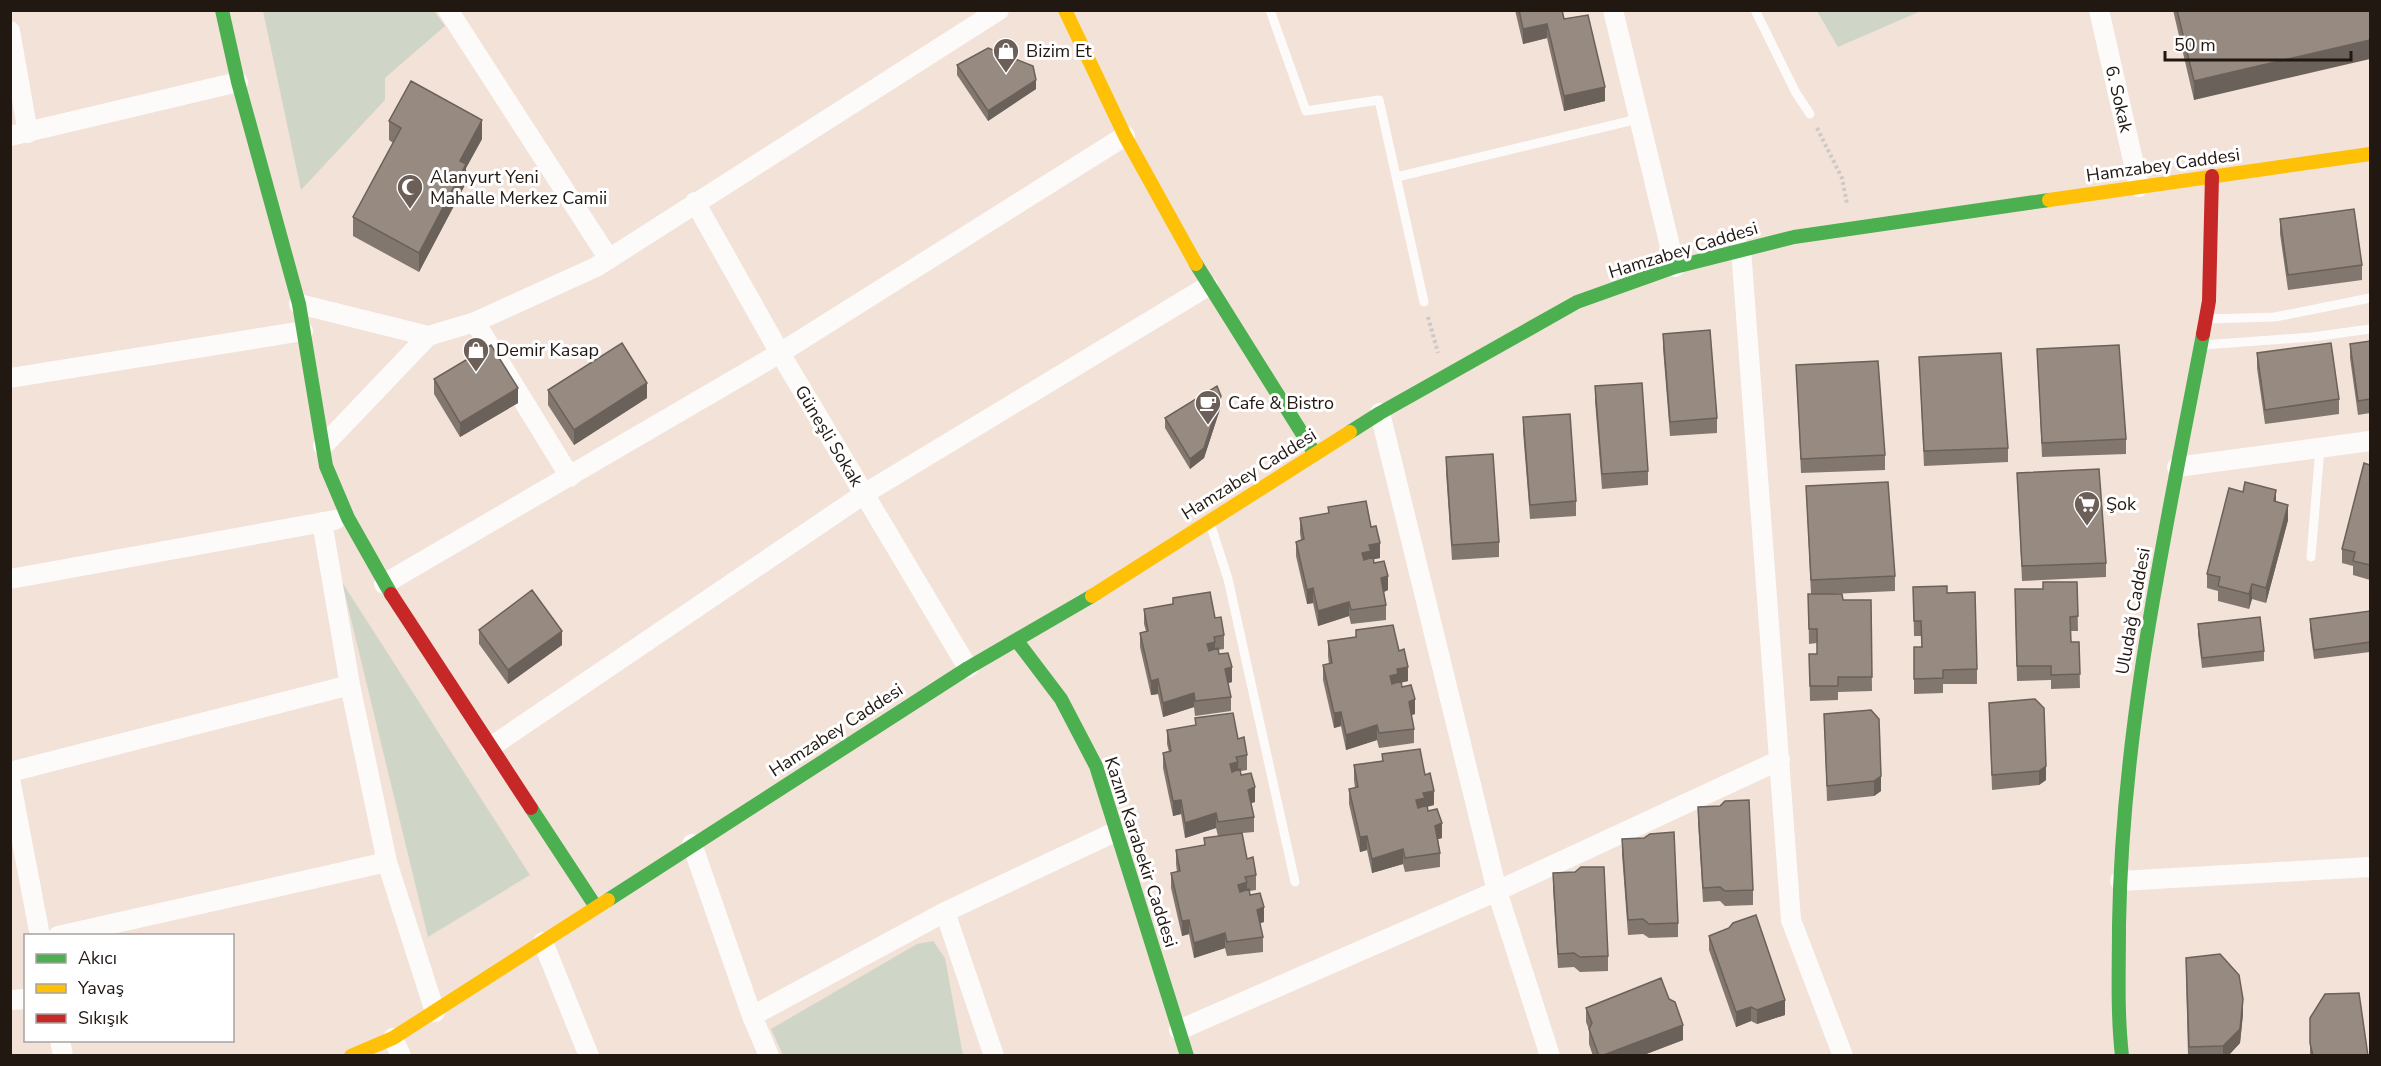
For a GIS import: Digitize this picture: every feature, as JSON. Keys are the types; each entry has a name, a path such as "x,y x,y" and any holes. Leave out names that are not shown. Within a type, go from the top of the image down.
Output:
{"street":[{"path":"222,10 238,82 299,304 326,466 348,518 384,584 596,907"},
{"path":"448,10 609,259"},
{"path":"323,446 428,336 475,321 596,267 999,10"},
{"path":"1065,10 1125,136 1208,286 1315,454"},
{"path":"1613,10 1675,267"},
{"name":"6. Sokak","path":"2099,10 2139,187"},
{"path":"11,36 19,135 238,82"},
{"path":"384,584 780,353 1125,136"},
{"name":"Hamzabey Caddesi","path":"351,1056 397,1047 435,1012 968,668 1017,641 1380,413 1577,302 1675,267 1794,237 2370,154"},
{"name":"Uludağ Caddesi","path":"2122,1056 2118,1018 2120,881 2132,729 2149,620 2209,301 2212,176"},
{"name":"Güneşli Sokak","path":"695,202 780,353 968,668"},
{"path":"1741,249 1791,920 1843,1056"},
{"path":"492,746 864,494 1208,286"},
{"path":"299,304 428,336"},
{"path":"475,321 570,477"},
{"path":"10,378 303,331"},
{"path":"1380,413 1497,891 1550,1056"},
{"path":"2177,467 2370,441"},
{"path":"10,579 348,518"},
{"path":"322,522 350,685 387,862 435,1012"},
{"name":"Kazım Karabekir Caddesi","path":"1017,641 1061,699 1096,766 1187,1056"},
{"path":"10,772 350,685"},
{"path":"1179,1030 1497,891 1780,760"},
{"path":"10,779 16,841 39,934"},
{"path":"752,1016 945,912 1117,831"},
{"path":"692,844 752,1016 769,1056"},
{"path":"67,934 387,862"},
{"path":"2120,881 2370,867"},
{"path":"945,912 994,1056"},
{"path":"543,942 589,1056"}],"lane":[{"path":"1270,10 1306,111 1379,100 1424,302"},
{"path":"1755,10 1796,93 1810,114"},
{"path":"1397,177 1638,119"},
{"path":"2205,319 2275,317 2370,298"},
{"path":"2200,345 2312,338 2370,329"},
{"path":"2312,557 2320,448"},
{"path":"1209,521 1228,579 1295,882"}],"path":[{"path":"1810,114 1842,178 1851,228"},
{"path":"1424,302 1445,376"}],"shaded area":[{"path":"263,11 434,11 445,26 385,78 385,100 301,190"},
{"path":"1817,11 1921,11 1838,47"},
{"path":"342,582 530,875 428,937"},
{"path":"933,941 945,958 963,1055 783,1055 771,1029 917,944"}],"building":[{"path":"1519,10 1562,10 1564,19 1588,15 1605,87 1564,96 1547,24 1523,29"},
{"path":"2177,10 2370,10 2370,40 2194,81"},
{"path":"988,48 1033,66 1036,80 988,111 957,65"},
{"name":"Alanyurt Yeni Mahalle Merkez Camii","path":"411,81 482,120 460,161 466,164 419,253 353,217 401,128 389,121"},
{"path":"2354,209 2362,265 2288,275 2280,219"},
{"path":"1710,330 1717,418 1670,422 1663,334"},
{"path":"2370,341 2370,399 2358,401 2350,344"},
{"path":"622,343 647,383 574,430 548,390"},
{"path":"2331,343 2339,399 2265,410 2257,353"},
{"path":"491,345 518,388 460,423 434,379"},
{"path":"2119,345 2126,439 2042,443 2037,349"},
{"path":"2001,353 2008,448 1924,451 1919,357"},
{"path":"1878,361 1885,455 1801,459 1796,365"},
{"path":"1642,383 1648,471 1602,474 1595,386"},
{"path":"1217,386 1221,396 1204,448 1190,459 1165,418"},
{"path":"1570,414 1576,501 1530,505 1523,417"},
{"path":"1493,454 1499,542 1452,545 1446,457"},
{"path":"2364,463 2370,465 2370,565 2353,561 2355,552 2342,549"},
{"path":"2099,469 2106,563 2022,566 2017,473"},
{"path":"1888,482 1895,576 1811,580 1806,486"},
{"path":"2245,482 2276,490 2274,501 2288,505 2266,588 2252,584 2249,594 2218,586 2220,577 2207,574 2229,488 2243,492"},
{"path":"1366,501 1371,527 1376,526 1380,543 1369,545 1371,551 1362,553 1364,560 1373,557 1374,563 1384,561 1388,576 1381,578 1386,605 1351,610 1349,602 1318,611 1313,588 1307,590 1296,542 1304,539 1300,518 1329,513 1328,507"},
{"path":"2043,582 2077,582 2078,616 2070,617 2071,642 2079,642 2080,674 2051,675 2051,666 2017,666 2015,589 2043,589"},
{"path":"1947,586 1947,593 1975,592 1977,669 1943,670 1943,678 1914,679 1914,647 1922,647 1921,621 1914,621 1913,587"},
{"path":"532,590 562,631 508,670 479,630"},
{"path":"1210,592 1215,618 1221,617 1224,635 1214,637 1215,642 1207,644 1209,651 1218,648 1219,654 1228,653 1232,667 1225,669 1231,697 1195,701 1194,693 1163,703 1158,679 1151,681 1140,633 1148,631 1144,609 1173,604 1173,598"},
{"path":"1808,594 1842,594 1843,600 1871,600 1872,677 1838,677 1838,686 1810,686 1809,654 1817,654 1817,629 1809,629"},
{"path":"2370,611 2370,642 2314,650 2310,619"},
{"path":"2260,617 2264,651 2202,658 2198,624"},
{"path":"1393,625 1399,651 1404,649 1408,667 1397,669 1398,674 1390,676 1392,684 1401,681 1402,687 1411,685 1415,699 1409,702 1414,729 1379,733 1377,725 1346,735 1341,712 1334,713 1323,665 1332,663 1328,641 1356,637 1356,630"},
{"path":"2035,699 2044,708 2046,766 2039,771 1992,775 1989,703"},
{"path":"1871,710 1879,719 1881,776 1874,781 1827,786 1824,714"},
{"path":"1233,713 1238,739 1244,737 1247,755 1236,757 1238,762 1230,764 1232,772 1240,769 1241,775 1251,773 1255,787 1248,790 1254,817 1218,822 1216,813 1185,823 1181,800 1173,801 1163,753 1171,751 1167,730 1196,725 1195,718"},
{"path":"1420,749 1425,775 1430,773 1434,791 1423,793 1425,798 1416,800 1418,808 1427,805 1428,811 1437,809 1442,823 1435,826 1440,853 1405,858 1403,849 1372,859 1367,836 1360,837 1349,789 1358,787 1354,765 1383,761 1382,754"},
{"path":"1749,800 1753,890 1725,891 1720,887 1703,888 1698,807 1720,806 1725,801"},
{"path":"1674,832 1678,923 1649,924 1643,919 1628,920 1622,839 1644,838 1650,834"},
{"path":"1242,833 1247,859 1253,857 1256,875 1245,877 1247,882 1238,885 1240,892 1249,889 1250,895 1260,893 1264,907 1257,910 1263,937 1227,942 1225,933 1194,943 1189,920 1182,921 1171,873 1180,871 1176,850 1205,845 1204,838"},
{"path":"1581,867 1604,867 1608,956 1580,957 1574,953 1558,954 1553,873 1575,872"},
{"path":"1756,915 1785,1000 1757,1010 1751,1007 1736,1012 1709,936 1729,928 1733,923"},
{"path":"2220,954 2239,975 2243,999 2240,1029 2223,1046 2189,1047 2186,958"},
{"path":"1661,978 1669,999 1675,1002 1683,1025 1599,1056 1589,1029 1592,1023 1586,1008"},
{"path":"2359,993 2368,1056 2313,1056 2310,1043 2310,1018 2325,994"}],"traffic: fast":[{"path":"222,10 238,82 299,304 326,466 348,518 391,594"},
{"path":"1350,432 1577,302 1675,267 1794,237 2049,200"},
{"path":"1196,264 1315,454"},
{"path":"2122,1056 2119,1007 2119,925 2128,775 2148,628 2203,334"},
{"path":"608,900 968,668 1092,596"},
{"path":"1017,641 1061,699 1096,766 1187,1056"},
{"path":"531,808 596,907"}],"traffic: slow":[{"path":"1065,10 1125,136 1196,264"},
{"path":"2049,200 2370,154"},
{"path":"1092,596 1350,432"},
{"path":"351,1056 393,1038 608,900"}],"traffic: jam":[{"path":"2203,334 2209,301 2212,176"},
{"path":"391,594 531,808"}],"place":[{"name":"Bizim Et","path":"1006,74"},
{"name":"Alanyurt Yeni Mahalle Merkez Camii","path":"410,210"},
{"name":"Demir Kasap","path":"476,373"},
{"name":"Cafe & Bistro","path":"1208,426"},
{"name":"Şok","path":"2087,527"}]}
